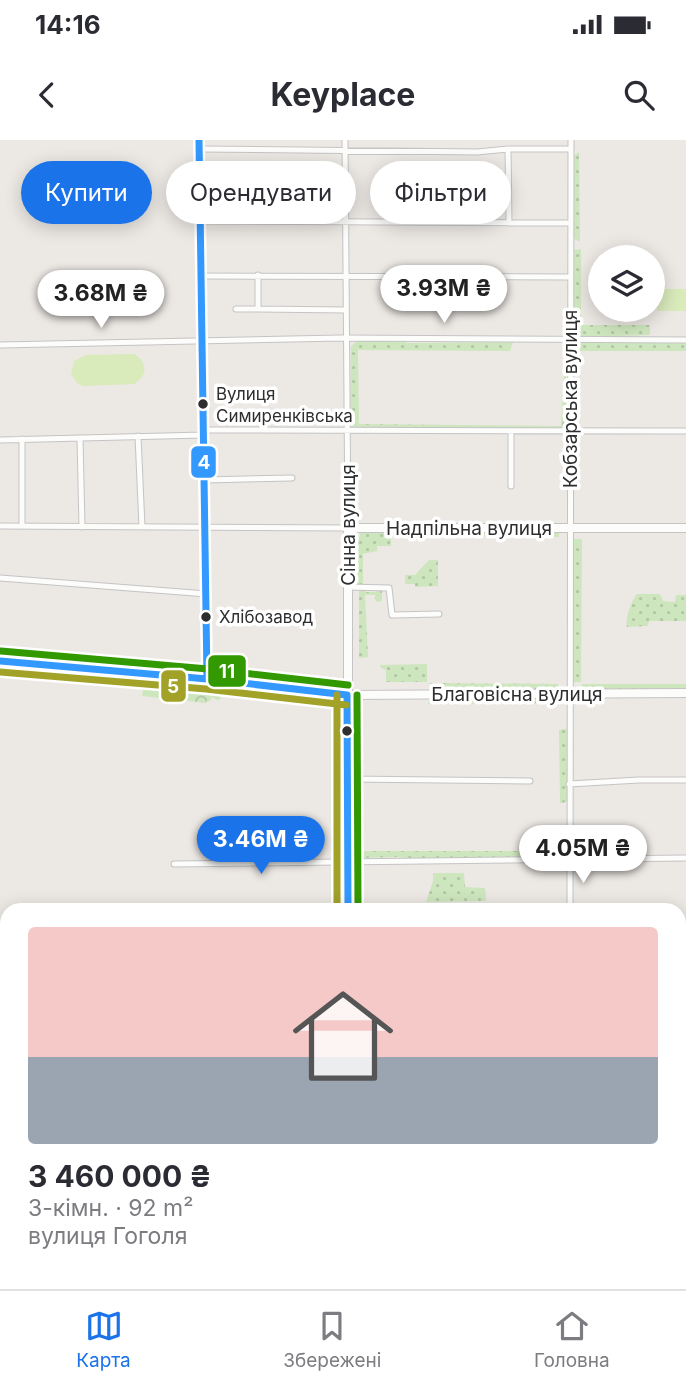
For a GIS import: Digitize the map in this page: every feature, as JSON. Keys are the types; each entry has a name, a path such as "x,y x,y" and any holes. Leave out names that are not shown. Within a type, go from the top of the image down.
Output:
{"main road":[{"path":"200,224 207,679"},
{"name":"Надпільна вулиця","path":"348,528 686,528"},
{"name":"Сінна вулиця","path":"348,528 348,903"},
{"name":"Благовісна вулиця","path":"0,661 207,679 348,695 686,693"}],"street":[{"name":"Сінна вулиця","path":"345,140 345,161"},
{"name":"Кобзарська вулиця","path":"570,903 571,140"},
{"path":"199,144 345,151 477,152 571,149"},
{"path":"508,149 508,161"},
{"path":"511,223 570,223"},
{"name":"Сінна вулиця","path":"345,224 348,528"},
{"path":"258,275 258,309"},
{"path":"201,276 570,277"},
{"path":"236,309 346,310"},
{"path":"0,345 346,338 686,340"},
{"path":"0,440 347,429 686,431"},
{"path":"511,430 511,486"},
{"path":"138,436 142,527"},
{"path":"80,438 82,527"},
{"path":"22,439 22,527"},
{"path":"205,480 292,478"},
{"name":"Надпільна вулиця","path":"0,526 348,528"},
{"path":"0,578 206,594"},
{"path":"348,587 389,588 392,615 439,614"},
{"path":"348,779 530,781"},
{"path":"569,784 686,780"},
{"path":"174,864 686,858"}],"green space":[{"path":"579,152 580,241 574,239 574,156"},
{"path":"581,249 581,325 650,325 650,335 581,337 574,334 573,250"},
{"path":"665,289 686,289 686,311 665,311"},
{"path":"404,340 407,343 513,342 510,351 358,350 359,424 561,426 566,344 568,425 562,428 352,427 351,346 357,341"},
{"path":"582,342 686,342 686,351 580,351"},
{"path":"134,354 144,364 144,373 134,384 83,386 77,383 71,374 74,361 86,355"},
{"path":"559,532 559,537 452,537 455,533"},
{"path":"360,533 394,533 394,537 391,538 391,546 377,546 377,551 363,554 363,584 354,585 352,538 359,539"},
{"path":"573,539 582,539 581,682 573,682"},
{"path":"429,560 438,560 438,586 415,587 415,584 405,584 405,575 415,575"},
{"path":"359,588 366,592 376,592 379,588 382,601 376,602 375,595 365,595 368,657 359,658"},
{"path":"637,594 660,594 663,601 675,602 676,595 686,595 686,621 649,621 648,626 627,627 629,610"},
{"path":"427,664 427,682 386,682 386,670 380,665"},
{"path":"430,683 558,684 558,690 433,691"},
{"path":"582,684 686,684 686,689 582,690"},
{"path":"144,685 218,691 221,699 212,697 206,703 142,696"},
{"path":"430,698 557,698 557,703 428,704"},
{"path":"567,729 567,802 560,803 559,730"},
{"path":"357,851 557,851 556,857 410,859 357,858"},
{"path":"433,873 464,873 465,887 485,888 486,901 426,902"}],"transit line":[{"name":"4","path":"199,140 207,679"},
{"name":"11","path":"1,651 208,669 348,685"},
{"name":"4","path":"0,661 207,679 347,695"},
{"name":"5","path":"0,672 206,689 346,705"},
{"name":"5","path":"337,695 337,903"},
{"name":"4","path":"347,695 348,903"},
{"name":"11","path":"357,695 358,903"}],"place":[{"name":"Вулиця Симиренківська","path":"203,404"},
{"name":"Хлібозавод","path":"206,617"}]}
